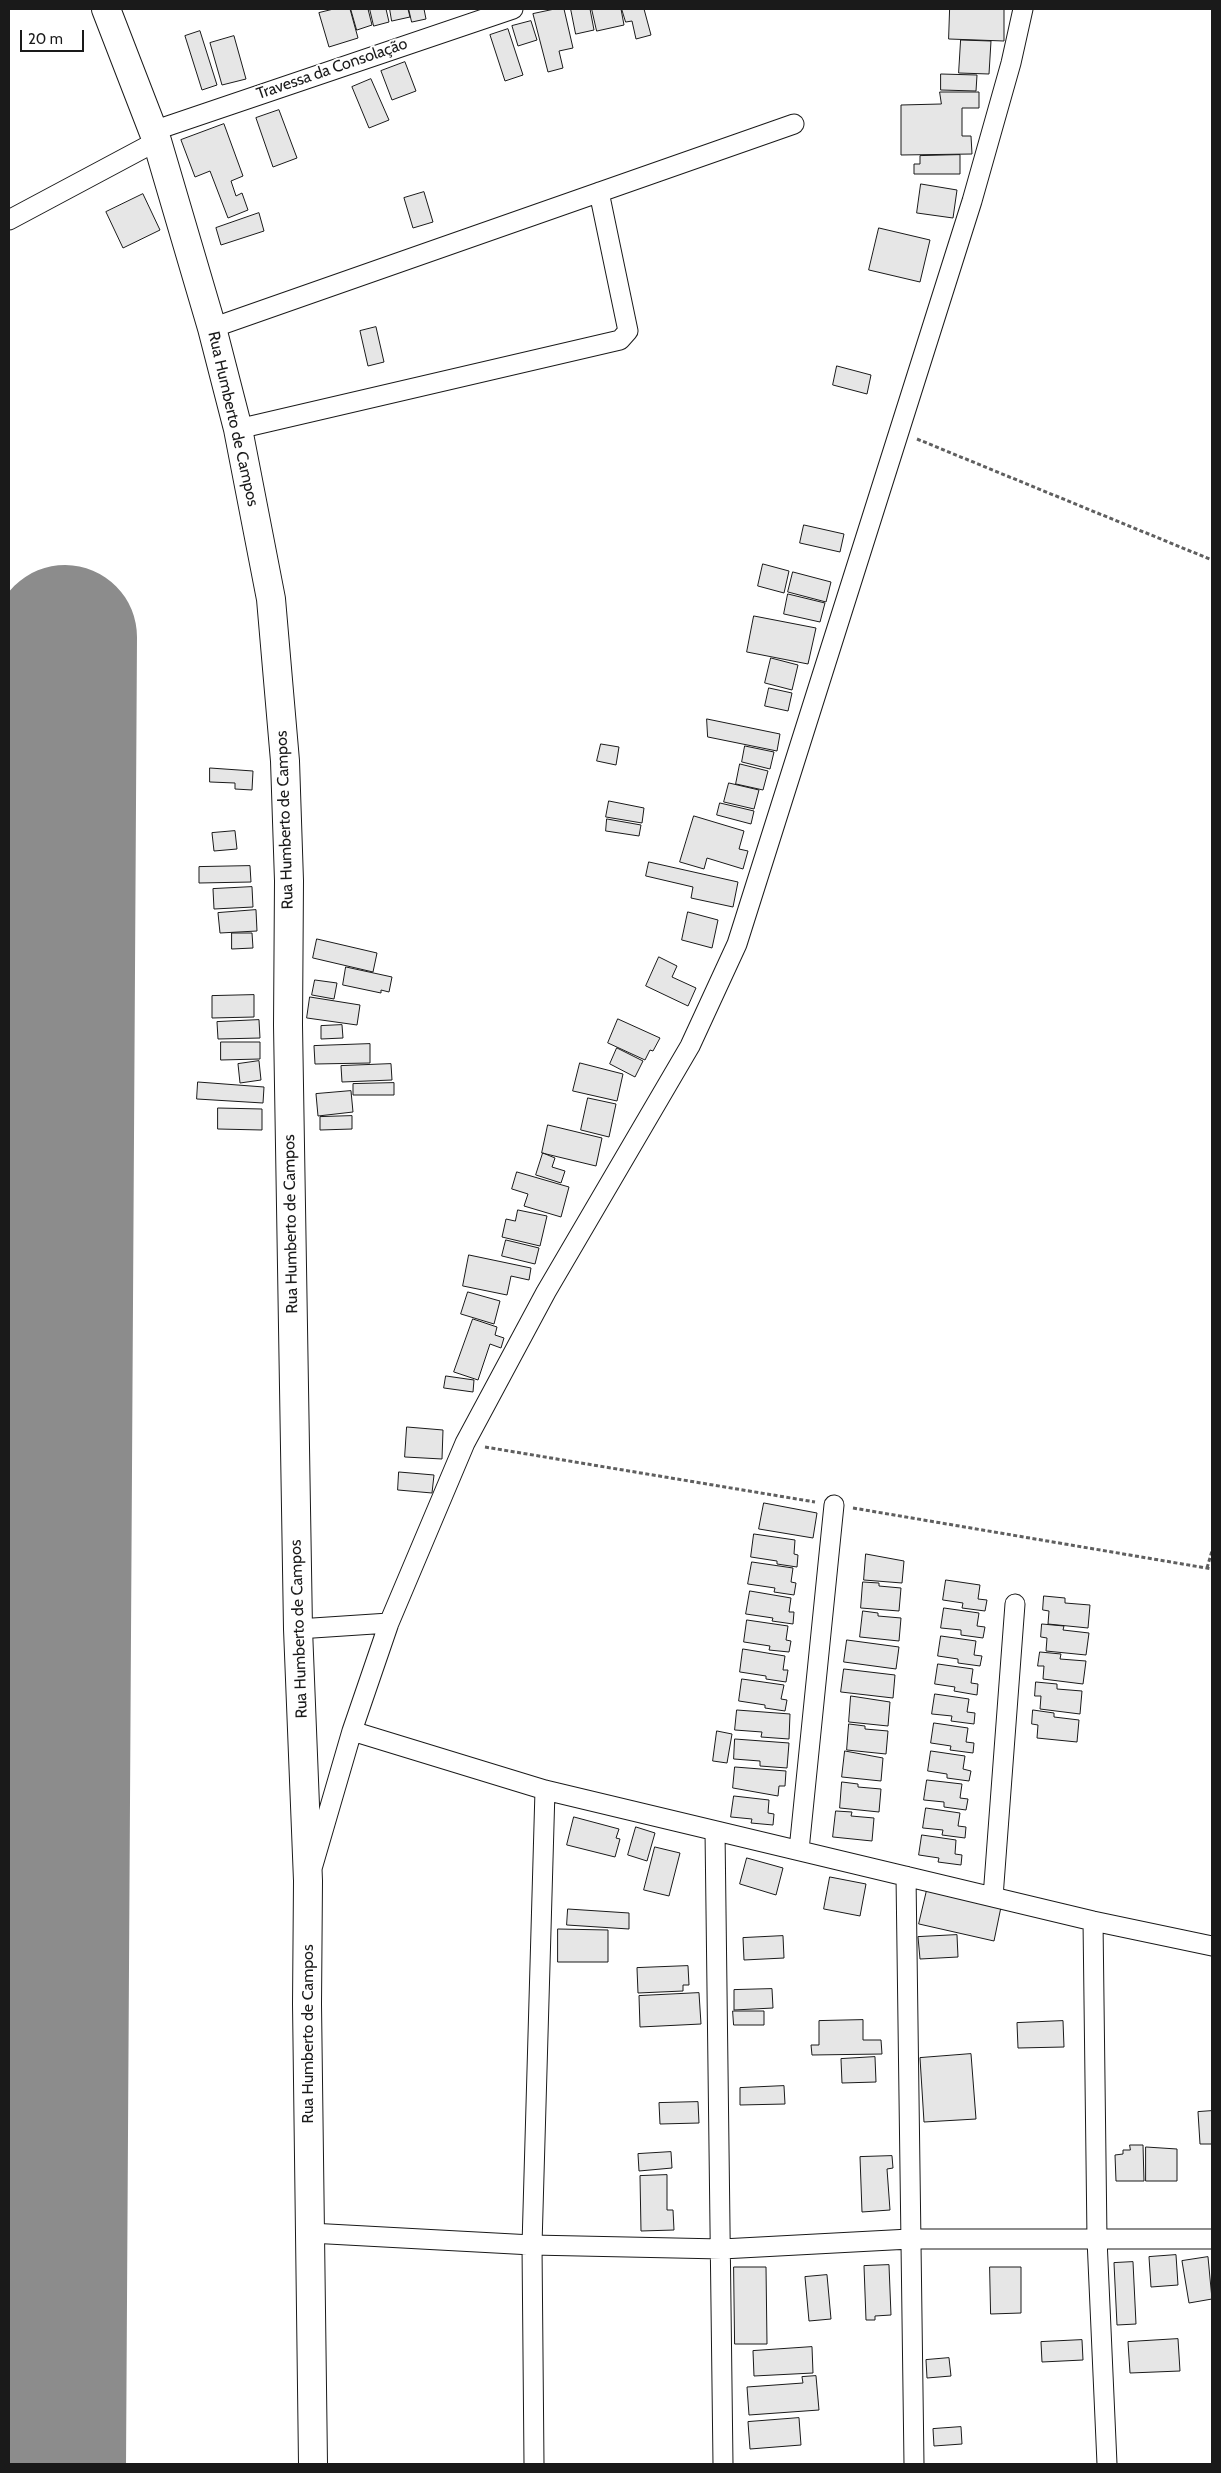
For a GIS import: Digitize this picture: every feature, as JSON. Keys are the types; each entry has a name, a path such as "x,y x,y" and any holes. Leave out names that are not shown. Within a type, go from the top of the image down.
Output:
{"street":[{"name":"Rua Humberto de Campos","path":"106,9 155,136 212,328 238,429 272,599 285,761 289,881 288,1025 298,1629 308,1881 307,2004 313,2464"},
{"name":"Travessa da Consolação","path":"9,220 155,136 462,16 513,9"},
{"path":"308,1881 352,1731 389,1623 465,1443 546,1292 690,1046 737,944 972,201 1011,62 1023,9"},
{"path":"212,328 794,124"},
{"path":"238,429 620,340 628,331 599,192"},
{"path":"799,1850 834,1505"},
{"path":"993,1897 1015,1604"},
{"path":"298,1629 389,1623"},
{"path":"352,1731 545,1790 1093,1921 1212,1946"},
{"path":"534,2464 532,2245 545,1790"},
{"path":"715,1831 722,2249 723,2464"},
{"path":"906,1876 914,2464"},
{"path":"1093,1921 1097,2239 1107,2464"},
{"path":"310,2232 532,2245 722,2249 910,2239 1212,2239"}],"path":[{"path":"898,432 1212,560"},
{"path":"1207,1568 1212,1551"}],"building":[{"path":"334,9 350,9 358,38 329,47 319,13"},
{"path":"351,9 368,9 372,25 357,30"},
{"path":"370,9 386,9 389,22 374,26"},
{"path":"390,9 408,9 410,17 392,21"},
{"path":"409,9 424,9 426,19 412,22"},
{"path":"564,9 573,48 559,51 563,68 548,72 533,14"},
{"path":"571,9 590,9 594,30 576,34"},
{"path":"592,9 621,9 624,25 597,31"},
{"path":"622,9 644,9 651,35 636,39 632,21 626,22"},
{"path":"950,9 1004,9 1004,41 949,39"},
{"path":"531,21 537,40 518,46 512,26"},
{"path":"508,29 523,75 505,81 490,35"},
{"path":"200,31 217,85 202,90 185,36"},
{"path":"234,36 246,79 222,85 210,43"},
{"path":"961,40 991,41 989,74 959,73"},
{"path":"405,62 416,91 392,100 381,71"},
{"path":"941,74 977,75 976,91 941,90"},
{"path":"371,79 389,120 369,128 352,87"},
{"path":"940,92 979,92 979,108 962,108 962,136 971,136 972,154 901,155 901,105 941,104"},
{"path":"279,110 297,158 273,167 256,118"},
{"path":"224,124 243,176 231,181 236,196 242,193 248,210 228,218 210,171 195,177 181,140"},
{"path":"960,155 960,174 914,174 914,164 920,164 920,156"},
{"path":"921,184 957,190 953,218 917,213"},
{"path":"424,192 433,222 413,228 404,198"},
{"path":"143,194 160,230 123,248 106,212"},
{"path":"259,213 264,231 221,245 216,228"},
{"path":"879,228 930,240 920,282 869,270"},
{"path":"376,327 384,362 368,366 360,331"},
{"path":"837,366 871,375 867,394 833,385"},
{"path":"804,525 844,534 840,552 800,543"},
{"path":"763,564 789,571 784,593 758,586"},
{"path":"793,572 831,582 826,602 788,592"},
{"path":"788,594 825,603 820,622 784,614"},
{"path":"754,616 816,628 808,664 747,652"},
{"path":"771,658 798,665 792,690 765,683"},
{"path":"769,688 792,693 788,711 765,706"},
{"path":"707,719 780,734 777,751 708,737"},
{"path":"601,744 619,747 616,765 597,761"},
{"path":"745,746 774,752 770,769 742,762"},
{"path":"740,764 768,771 763,790 736,784"},
{"path":"210,768 253,771 252,790 235,789 235,783 210,782"},
{"path":"729,783 759,790 754,809 724,802"},
{"path":"609,801 644,808 642,823 606,817"},
{"path":"720,803 754,811 751,824 717,815"},
{"path":"694,816 744,831 739,849 748,851 743,869 707,858 704,869 680,862"},
{"path":"607,819 641,825 639,836 606,831"},
{"path":"235,831 237,849 214,851 212,833"},
{"path":"649,862 738,882 733,907 691,898 693,887 646,876"},
{"path":"250,866 251,882 199,883 199,867"},
{"path":"252,887 253,907 214,909 213,889"},
{"path":"256,910 257,931 220,933 218,913"},
{"path":"688,912 718,920 712,948 682,940"},
{"path":"232,933 252,933 253,948 232,949"},
{"path":"317,939 377,953 373,972 313,958"},
{"path":"659,957 677,966 672,977 696,988 688,1006 646,986"},
{"path":"346,967 392,977 389,992 381,990 381,993 343,985"},
{"path":"315,980 337,983 334,999 312,995"},
{"path":"254,995 254,1017 212,1018 212,996"},
{"path":"310,997 360,1005 357,1025 307,1018"},
{"path":"618,1019 660,1038 653,1051 650,1050 645,1060 608,1043"},
{"path":"259,1020 260,1038 218,1039 217,1022"},
{"path":"342,1025 343,1038 321,1039 321,1026"},
{"path":"221,1042 260,1042 260,1059 221,1060"},
{"path":"370,1044 370,1063 315,1064 314,1046"},
{"path":"617,1048 643,1061 635,1077 610,1064"},
{"path":"259,1061 261,1080 240,1083 238,1064"},
{"path":"580,1063 623,1074 617,1101 573,1091"},
{"path":"391,1064 392,1080 342,1082 341,1066"},
{"path":"198,1082 264,1087 263,1103 197,1099"},
{"path":"394,1083 394,1095 353,1095 353,1084"},
{"path":"351,1091 353,1112 318,1116 316,1094"},
{"path":"588,1098 616,1104 609,1137 581,1130"},
{"path":"218,1108 262,1109 262,1130 218,1129"},
{"path":"352,1116 352,1129 320,1130 320,1117"},
{"path":"548,1125 602,1138 596,1166 542,1153"},
{"path":"543,1153 555,1158 552,1167 565,1171 561,1183 536,1175"},
{"path":"517,1172 569,1187 561,1217 524,1206 528,1194 512,1189"},
{"path":"518,1210 547,1216 540,1246 502,1237 506,1219 515,1221"},
{"path":"506,1240 539,1248 535,1264 502,1256"},
{"path":"469,1255 531,1268 529,1280 511,1276 507,1295 463,1286"},
{"path":"468,1292 500,1301 494,1324 461,1314"},
{"path":"473,1319 497,1327 495,1335 504,1338 501,1348 490,1344 478,1380 454,1372"},
{"path":"446,1376 474,1380 473,1392 444,1388"},
{"path":"407,1427 443,1430 442,1459 405,1457"},
{"path":"399,1472 434,1475 432,1493 398,1490"},
{"path":"764,1503 817,1513 813,1538 759,1529"},
{"path":"754,1534 795,1540 794,1554 798,1555 797,1567 777,1564 777,1561 751,1557"},
{"path":"866,1554 904,1561 902,1583 864,1580"},
{"path":"752,1562 793,1568 791,1582 796,1583 794,1595 774,1592 775,1588 748,1584"},
{"path":"946,1580 980,1585 978,1599 987,1600 985,1611 962,1608 963,1603 943,1600"},
{"path":"863,1582 879,1583 879,1586 901,1588 899,1611 861,1608"},
{"path":"750,1591 791,1598 789,1612 794,1612 793,1624 772,1621 773,1618 746,1614"},
{"path":"1044,1596 1065,1598 1065,1603 1090,1605 1088,1628 1048,1624 1049,1611 1043,1610"},
{"path":"944,1608 979,1613 977,1626 985,1627 983,1638 961,1635 961,1630 941,1628"},
{"path":"863,1611 878,1613 878,1616 901,1618 899,1641 860,1637"},
{"path":"747,1620 788,1626 786,1640 791,1641 789,1652 769,1650 770,1646 744,1642"},
{"path":"1042,1624 1064,1626 1063,1630 1089,1633 1086,1655 1046,1651 1047,1638 1041,1637"},
{"path":"941,1636 976,1641 974,1655 982,1656 980,1666 958,1663 958,1659 938,1656"},
{"path":"847,1640 899,1647 896,1669 844,1662"},
{"path":"743,1649 785,1656 783,1670 788,1670 786,1682 766,1679 766,1676 740,1672"},
{"path":"1040,1652 1061,1654 1060,1659 1086,1661 1083,1684 1043,1679 1044,1666 1038,1666"},
{"path":"938,1664 973,1669 971,1683 978,1684 977,1695 954,1691 955,1687 935,1684"},
{"path":"844,1669 895,1675 893,1698 841,1692"},
{"path":"742,1679 784,1685 781,1699 787,1700 785,1711 765,1708 765,1705 739,1701"},
{"path":"1036,1682 1057,1684 1057,1689 1082,1691 1080,1714 1040,1709 1041,1696 1035,1696"},
{"path":"935,1694 969,1699 967,1712 975,1713 974,1724 951,1721 952,1716 932,1714"},
{"path":"851,1696 890,1702 888,1726 849,1722"},
{"path":"737,1710 790,1714 789,1739 761,1737 762,1732 735,1730"},
{"path":"1033,1710 1054,1713 1054,1717 1079,1720 1077,1742 1037,1738 1038,1725 1032,1724"},
{"path":"934,1723 968,1728 966,1742 974,1743 973,1753 950,1750 951,1746 931,1743"},
{"path":"849,1724 865,1726 865,1729 888,1731 886,1754 847,1750"},
{"path":"717,1731 732,1734 727,1763 713,1761"},
{"path":"735,1739 789,1743 787,1768 760,1766 760,1761 734,1759"},
{"path":"845,1751 883,1758 881,1781 842,1777"},
{"path":"931,1751 965,1756 963,1769 971,1771 969,1781 947,1778 947,1774 928,1771"},
{"path":"735,1767 786,1771 785,1786 779,1786 778,1796 733,1788"},
{"path":"927,1780 962,1784 960,1798 968,1799 966,1810 944,1807 944,1802 924,1800"},
{"path":"842,1782 858,1784 858,1787 881,1789 879,1812 840,1808"},
{"path":"734,1796 769,1800 768,1813 774,1814 773,1825 751,1823 752,1819 731,1817"},
{"path":"926,1808 960,1813 958,1826 966,1827 965,1838 942,1835 943,1830 923,1828"},
{"path":"836,1811 852,1812 851,1816 874,1818 872,1841 833,1837"},
{"path":"574,1817 619,1829 616,1838 620,1839 615,1857 567,1845"},
{"path":"636,1827 655,1833 647,1861 628,1855"},
{"path":"922,1835 956,1840 955,1854 962,1855 961,1865 938,1862 939,1858 919,1855"},
{"path":"655,1847 680,1853 669,1896 644,1890"},
{"path":"747,1858 783,1868 776,1895 740,1884"},
{"path":"830,1877 866,1884 860,1916 824,1909"},
{"path":"927,1890 1001,1907 994,1941 919,1924"},
{"path":"568,1909 629,1913 629,1929 567,1925"},
{"path":"558,1929 608,1930 608,1962 558,1962"},
{"path":"957,1935 958,1957 920,1959 918,1937"},
{"path":"783,1936 784,1958 744,1960 743,1938"},
{"path":"688,1966 689,1985 683,1985 683,1991 638,1993 637,1968"},
{"path":"772,1989 773,2008 734,2010 734,1990"},
{"path":"699,1993 701,2024 640,2027 639,1996"},
{"path":"733,2011 764,2011 764,2025 734,2025"},
{"path":"863,2020 863,2040 881,2040 882,2054 812,2055 811,2045 819,2045 819,2021"},
{"path":"1063,2021 1064,2047 1018,2048 1017,2023"},
{"path":"971,2054 976,2119 924,2122 920,2058"},
{"path":"875,2057 876,2082 842,2083 841,2059"},
{"path":"784,2086 785,2104 740,2105 740,2088"},
{"path":"698,2102 699,2123 660,2124 659,2103"},
{"path":"1212,2111 1212,2144 1200,2144 1198,2112"},
{"path":"1130,2145 1143,2145 1144,2181 1116,2181 1115,2155 1123,2154 1123,2150 1130,2150"},
{"path":"1146,2147 1177,2149 1177,2181 1146,2181"},
{"path":"671,2152 672,2168 639,2171 638,2154"},
{"path":"892,2156 893,2168 887,2169 890,2210 862,2212 860,2157"},
{"path":"667,2175 667,2210 673,2210 674,2230 641,2231 640,2176"},
{"path":"1176,2255 1178,2285 1151,2287 1149,2257"},
{"path":"1208,2257 1212,2299 1189,2303 1182,2261"},
{"path":"1133,2262 1136,2324 1117,2325 1114,2263"},
{"path":"889,2265 891,2315 875,2316 875,2320 866,2320 864,2266"},
{"path":"734,2267 766,2267 767,2344 735,2344"},
{"path":"990,2267 1021,2267 1021,2313 991,2314"},
{"path":"827,2275 831,2319 809,2321 805,2277"},
{"path":"1178,2339 1180,2371 1130,2373 1128,2342"},
{"path":"1082,2340 1083,2360 1042,2362 1041,2342"},
{"path":"812,2347 813,2373 754,2376 753,2351"},
{"path":"949,2358 951,2376 927,2378 926,2360"},
{"path":"816,2376 819,2410 749,2415 747,2387 803,2383 802,2377"},
{"path":"799,2418 801,2445 750,2449 748,2422"},
{"path":"961,2427 962,2444 934,2446 933,2429"}],"runway":[{"path":"54,2464 65,637"}]}
